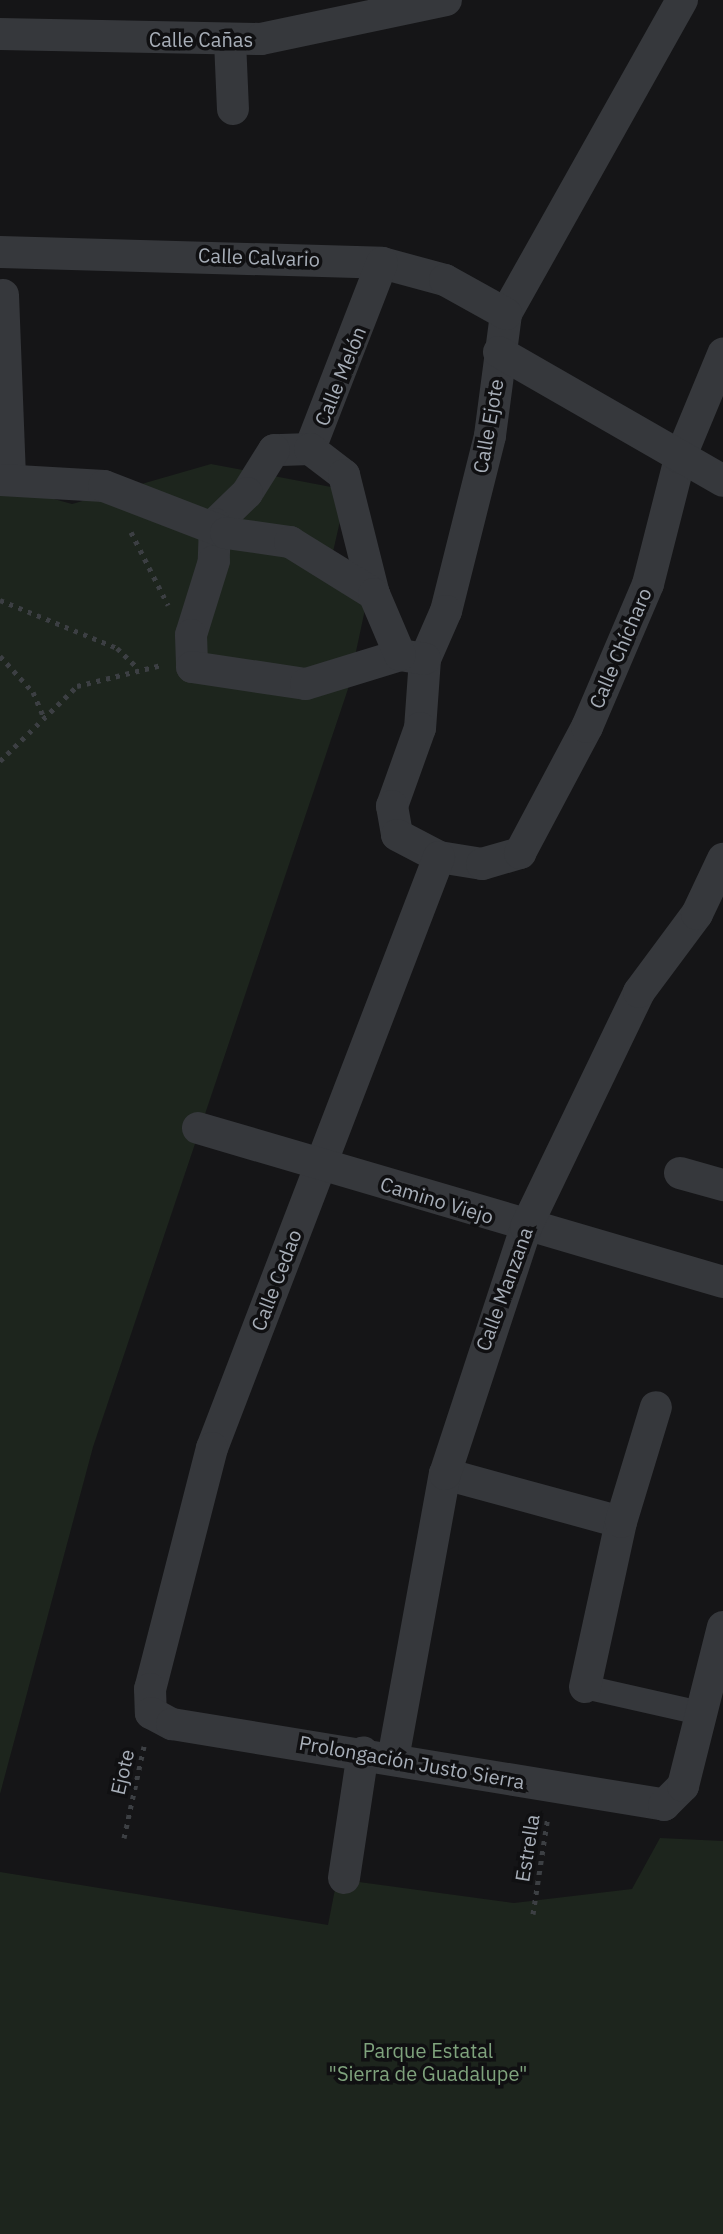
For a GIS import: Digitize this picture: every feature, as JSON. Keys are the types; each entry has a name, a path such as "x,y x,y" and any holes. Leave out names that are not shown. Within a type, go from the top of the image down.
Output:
{"street":[{"name":"Calle Cañas","path":"0,34 230,41 446,0"},
{"name":"Calle Ejote","path":"439,857 397,835 390,822 420,728 413,657 446,611 490,436 506,314 682,0"},
{"path":"230,41 233,109"},
{"name":"Calle Calvario","path":"0,252 382,263 445,280 506,314"},
{"name":"Calle Melón","path":"214,527 274,450 310,449 382,263"},
{"path":"3,295 5,479 104,486 214,527 290,542 374,594"},
{"path":"499,352 723,481"},
{"name":"Calle Chícharo","path":"439,857 499,864 520,853 587,727 648,584 680,458 723,354"},
{"path":"214,527 214,561 191,635 192,667 306,684 413,657 374,594 344,475 310,449"},
{"name":"Calle Cedao","path":"151,1713 150,1689 212,1448 439,857"},
{"name":"Calle Manzana","path":"344,1878 378,1756 445,1474 526,1227 639,992 697,914 723,859"},
{"name":"Camino Viejo","path":"198,1128 526,1227 723,1282"},
{"path":"680,1173 723,1185"},
{"path":"656,1407 621,1522 585,1687 712,1715 723,1627"},
{"path":"445,1474 621,1522"},
{"name":"Prolongación Justo Sierra","path":"151,1713 172,1724 378,1756 648,1805 675,1800 712,1715"}],"path":[{"path":"104,486 191,635"},
{"path":"0,600 117,648 138,668"},
{"path":"0,656 33,692 44,719"},
{"path":"0,761 77,686 138,668 192,667"},
{"name":"Ejote","path":"124,1838 151,1713"},
{"name":"Estrella","path":"533,1914 553,1787"}],"green space":[{"path":"211,464 347,490 328,574 370,586 348,689 93,1447 0,1794 0,484 72,504"},
{"name":"Parque Estatal \"Sierra de Guadalupe\"","path":"660,1838 723,1841 723,2234 0,2234 0,1872 328,1925 337,1879 514,1903 632,1889"}]}
